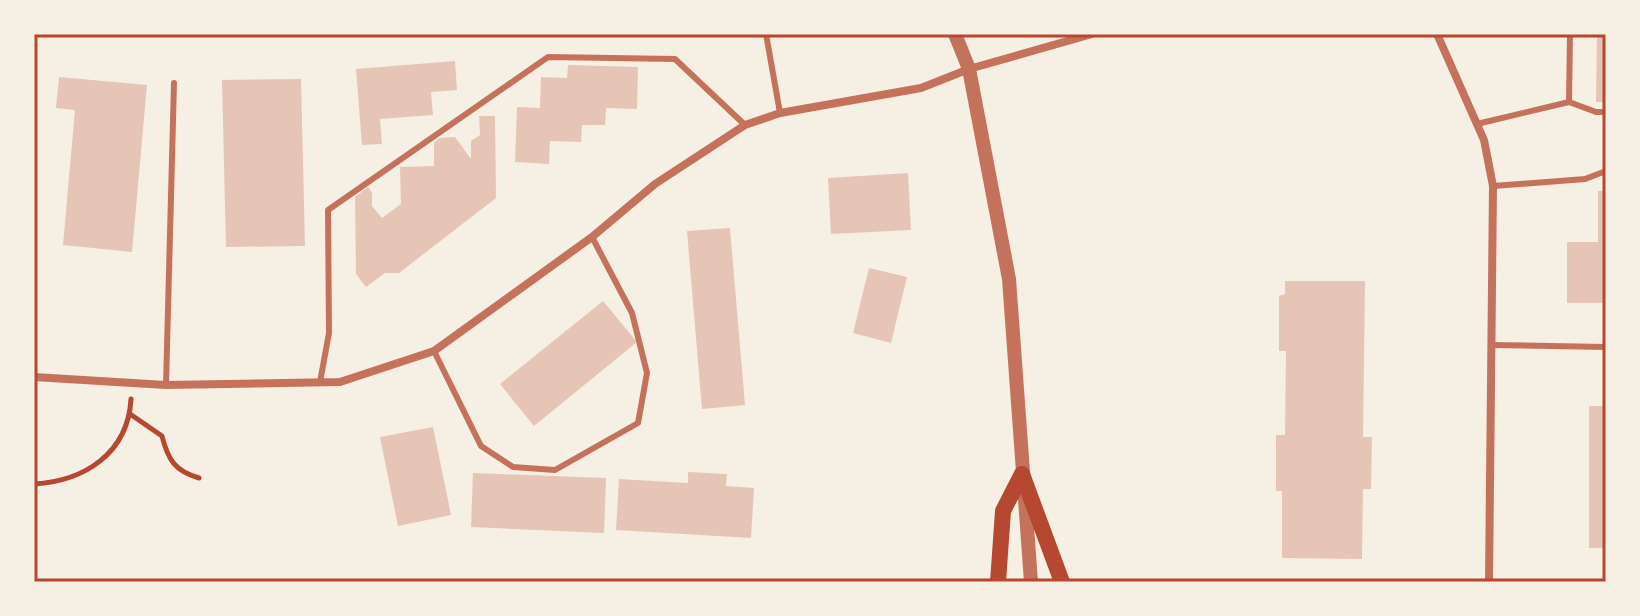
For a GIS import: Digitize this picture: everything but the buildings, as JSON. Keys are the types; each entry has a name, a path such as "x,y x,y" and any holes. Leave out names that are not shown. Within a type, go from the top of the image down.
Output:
{"main road":[{"path":"998,582 1003,511 1022,474"},
{"path":"1022,474 1062,582"}],"street":[{"path":"955,34 969,69 1009,279 1031,582"},
{"path":"34,377 166,385 340,382 434,351 592,237 655,184 745,125 780,113 921,88 969,69 1092,34"},
{"path":"1437,34 1484,140 1493,186 1489,582"}],"lane":[{"path":"766,34 780,113"},
{"path":"1569,102 1570,34"},
{"path":"320,382 329,333 328,210 548,57 675,59 745,125"},
{"path":"166,385 174,83"},
{"path":"1477,124 1569,102 1596,112 1606,112"},
{"path":"1493,186 1585,179 1606,171"},
{"path":"434,351 481,446 513,467 555,470 638,423 647,373 632,313 592,237"},
{"path":"1491,345 1606,347"}],"path":[{"path":"34,484 69,478 96,466 117,443 130,414 132,382"},
{"path":"130,414 162,436 168,458 183,473 199,478"}]}
